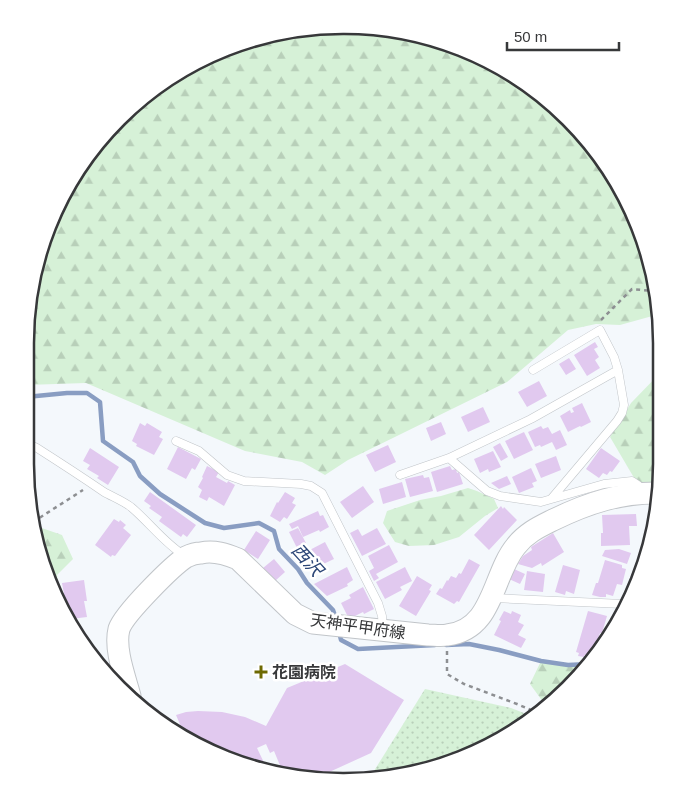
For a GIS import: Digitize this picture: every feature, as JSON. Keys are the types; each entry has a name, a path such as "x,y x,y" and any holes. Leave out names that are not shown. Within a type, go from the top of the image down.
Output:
{"main road":[{"name":"天神平甲府線","path":"128,686 118,643 120,629 126,617 147,594 187,557 202,552 216,552 228,554 238,559 295,614 313,623 428,635 447,635 461,632 473,625 484,612 492,598 504,564 516,545 530,532 584,506 612,497 651,493"}],"lane":[{"path":"533,370 600,330 614,357 624,405 622,413 552,498"},
{"path":"400,475 449,458 531,420 618,370"},
{"path":"176,441 199,451 227,475 244,481 302,484 311,486 322,493 378,603 382,616 383,630"},
{"path":"34,446 129,506 169,545 187,557"},
{"path":"449,458 487,491 500,496 541,502 604,484 632,482 651,493"},
{"path":"492,598 619,604"}],"path":[{"path":"600,330 600,321 632,289 649,291"},
{"path":"39,518 93,484"},
{"path":"447,655 447,674 464,684 531,710"}],"green space":[{"path":"364,34 424,44 462,57 498,75 532,98 563,124 589,155 612,189 637,244 651,303 652,316 620,325 596,324 568,330 507,382 348,460 325,475 302,462 245,451 86,383 34,385 34,323 44,263 57,225 86,171 124,124 171,86 225,57 263,44 303,36"},
{"path":"653,380 653,484 653,489 643,493 610,437 631,403"},
{"path":"468,488 494,499 498,508 459,537 434,545 409,546 395,542 383,523 387,511 420,500"},
{"path":"41,528 62,535 73,559 57,575 59,585 44,544"},
{"path":"541,661 568,665 579,664 563,683 542,701 530,684"},
{"path":"425,689 511,708 526,714 498,732 462,750 424,763 373,772"}],"building":[{"path":"595,342 598,347 594,349 599,357 595,360 600,368 587,376 574,355"},
{"path":"569,358 576,369 566,375 559,364"},
{"path":"539,381 547,396 527,407 518,392"},
{"path":"582,403 591,422 568,432 560,416 570,410 571,413 574,412 572,408"},
{"path":"483,407 490,422 468,432 461,417"},
{"path":"441,422 446,434 431,441 426,428"},
{"path":"140,423 145,426 147,423 162,432 159,437 163,439 154,455 136,446 137,444 132,441"},
{"path":"541,426 543,429 548,427 552,434 560,430 567,445 556,450 552,442 541,447 540,445 535,447 528,432"},
{"path":"524,432 533,450 514,459 505,441"},
{"path":"500,443 508,457 501,461 493,447"},
{"path":"388,445 396,462 375,472 366,455"},
{"path":"178,447 201,459 195,470 192,468 186,479 167,469"},
{"path":"90,448 119,467 108,485 97,478 99,476 87,469 90,465 83,461"},
{"path":"601,448 620,461 612,472 610,471 607,475 603,473 599,478 586,469"},
{"path":"493,451 501,467 489,472 488,469 480,473 474,459"},
{"path":"556,456 561,470 541,478 535,464"},
{"path":"207,466 219,472 216,477 235,485 224,506 209,497 207,501 199,497 202,490 198,487"},
{"path":"450,466 452,470 456,469 457,473 459,472 463,484 437,492 431,472"},
{"path":"531,468 537,481 532,483 534,487 519,493 512,477"},
{"path":"423,475 424,478 429,477 433,491 410,497 405,479"},
{"path":"507,476 511,484 499,489 491,483"},
{"path":"402,482 406,497 383,504 379,489"},
{"path":"363,486 374,502 352,518 340,502"},
{"path":"150,492 196,525 187,537 183,534 181,537 159,521 162,517 149,508 151,506 144,501"},
{"path":"285,492 295,498 292,503 296,505 287,519 284,517 280,522 270,516"},
{"path":"501,506 517,520 489,550 474,535"},
{"path":"318,511 320,516 323,515 329,527 320,532 319,530 303,537 298,526 292,529 289,524"},
{"path":"636,514 637,526 629,526 630,545 601,546 601,533 603,533 602,515"},
{"path":"114,519 119,522 120,520 126,525 123,528 131,535 115,556 112,555 111,557 95,545"},
{"path":"298,528 306,543 297,548 289,532"},
{"path":"377,528 386,544 362,556 350,533 358,529 362,536"},
{"path":"256,531 270,540 258,559 244,550"},
{"path":"553,533 564,552 542,566 541,563 532,568 518,564 523,556 532,550 531,547"},
{"path":"325,542 334,559 317,567 315,562 310,565 304,553"},
{"path":"389,545 398,562 376,574 379,578 374,581 369,571 374,568 368,556"},
{"path":"619,549 631,553 627,564 602,556 605,550"},
{"path":"274,559 285,572 275,581 263,568"},
{"path":"469,559 480,565 459,602 457,601 454,604 436,594 451,576 456,578 459,573 461,574"},
{"path":"605,560 622,565 622,568 626,569 622,585 617,584 613,596 606,594 606,597 592,595 596,583 598,583"},
{"path":"563,565 580,570 574,594 566,591 565,595 555,592"},
{"path":"347,567 353,580 347,584 348,586 327,596 314,584"},
{"path":"405,567 412,581 400,587 402,590 385,599 376,582"},
{"path":"514,569 525,574 520,584 509,579"},
{"path":"527,571 545,574 543,592 524,590"},
{"path":"417,576 432,585 429,590 431,591 416,616 399,606"},
{"path":"84,580 87,601 84,601 87,617 75,618 65,597 62,583"},
{"path":"363,587 374,609 349,619 341,603 351,598 349,595"},
{"path":"504,611 511,614 512,611 521,615 518,622 524,625 518,635 526,639 521,648 494,635"},
{"path":"588,611 607,616 602,633 600,633 598,640 586,655 578,656 579,653 576,652"},
{"path":"345,664 404,700 371,753 327,773 280,766 274,751 270,753 266,744 257,748 264,763 225,750 181,727 176,715 198,711 222,712 245,717 266,726 287,688"}],"waterway":[{"name":"西沢","path":"34,396 87,393 100,402 103,441 133,462 140,476 160,494 205,523 224,528 259,523 274,531 279,549 298,569 307,583 333,610 336,619"},
{"name":"西沢","path":"339,632 341,640 358,649 435,645"},
{"name":"西沢","path":"446,645 469,644 541,661 568,665 579,664"}],"place":[{"name":"花園病院","path":"261,672"}]}
